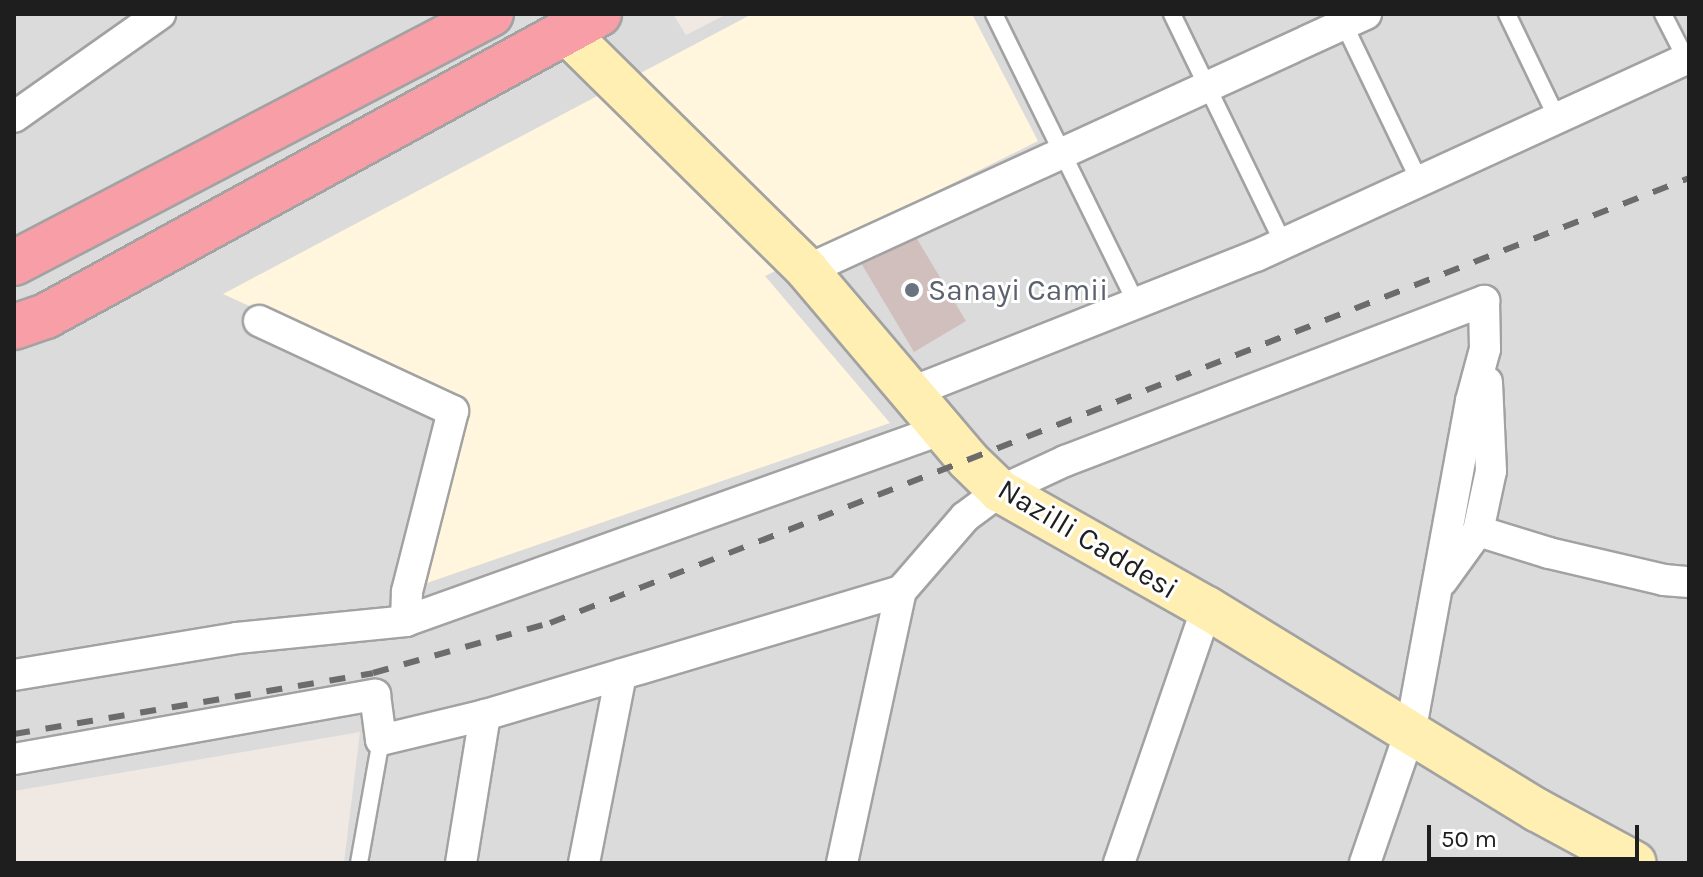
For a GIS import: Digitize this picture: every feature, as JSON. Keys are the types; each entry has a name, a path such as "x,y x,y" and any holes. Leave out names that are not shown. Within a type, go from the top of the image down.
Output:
{"highway":[{"path":"14,263 491,14"},
{"path":"14,327 46,316 576,20"}],"main road":[{"name":"Nazilli Caddesi","path":"576,20 807,270 1000,491 1207,608 1537,810 1635,863"}],"street":[{"path":"14,117 160,14"},
{"path":"807,270 1207,86 1349,17"},
{"path":"912,392 1283,243 1687,59"},
{"path":"842,863 901,591 965,517 1000,491 1065,461 1484,301 1491,471 1478,531 1436,589"},
{"path":"259,321 453,411 407,592 406,621"},
{"path":"1365,863 1410,732 1471,401 1485,349"},
{"path":"14,675 237,638 406,621 943,429"},
{"path":"1478,531 1549,553 1664,580 1689,582"},
{"path":"14,759 375,695 381,740 485,715 901,591"},
{"path":"1119,863 1207,608"},
{"path":"584,863 621,675"},
{"path":"461,863 485,715"}],"lane":[{"path":"994,14 1136,303"},
{"path":"1172,14 1283,243"},
{"path":"1507,14 1558,120"},
{"path":"1663,14 1687,59"},
{"path":"1349,17 1420,182"},
{"path":"359,863 381,740"}],"shaded area":[{"path":"14,14 673,14 686,35 727,14 1689,14 1689,863 344,863 360,732 14,791"},
{"path":"752,14 972,14 1038,141 765,276 890,423 424,584 461,403 223,294"}],"building":[{"name":"Sanayi Camii","path":"910,227 966,321 914,352 858,258"}],"railway":[{"path":"14,734 373,673 550,623 1689,178"}],"place":[{"name":"Sanayi Camii","path":"912,290"}]}
